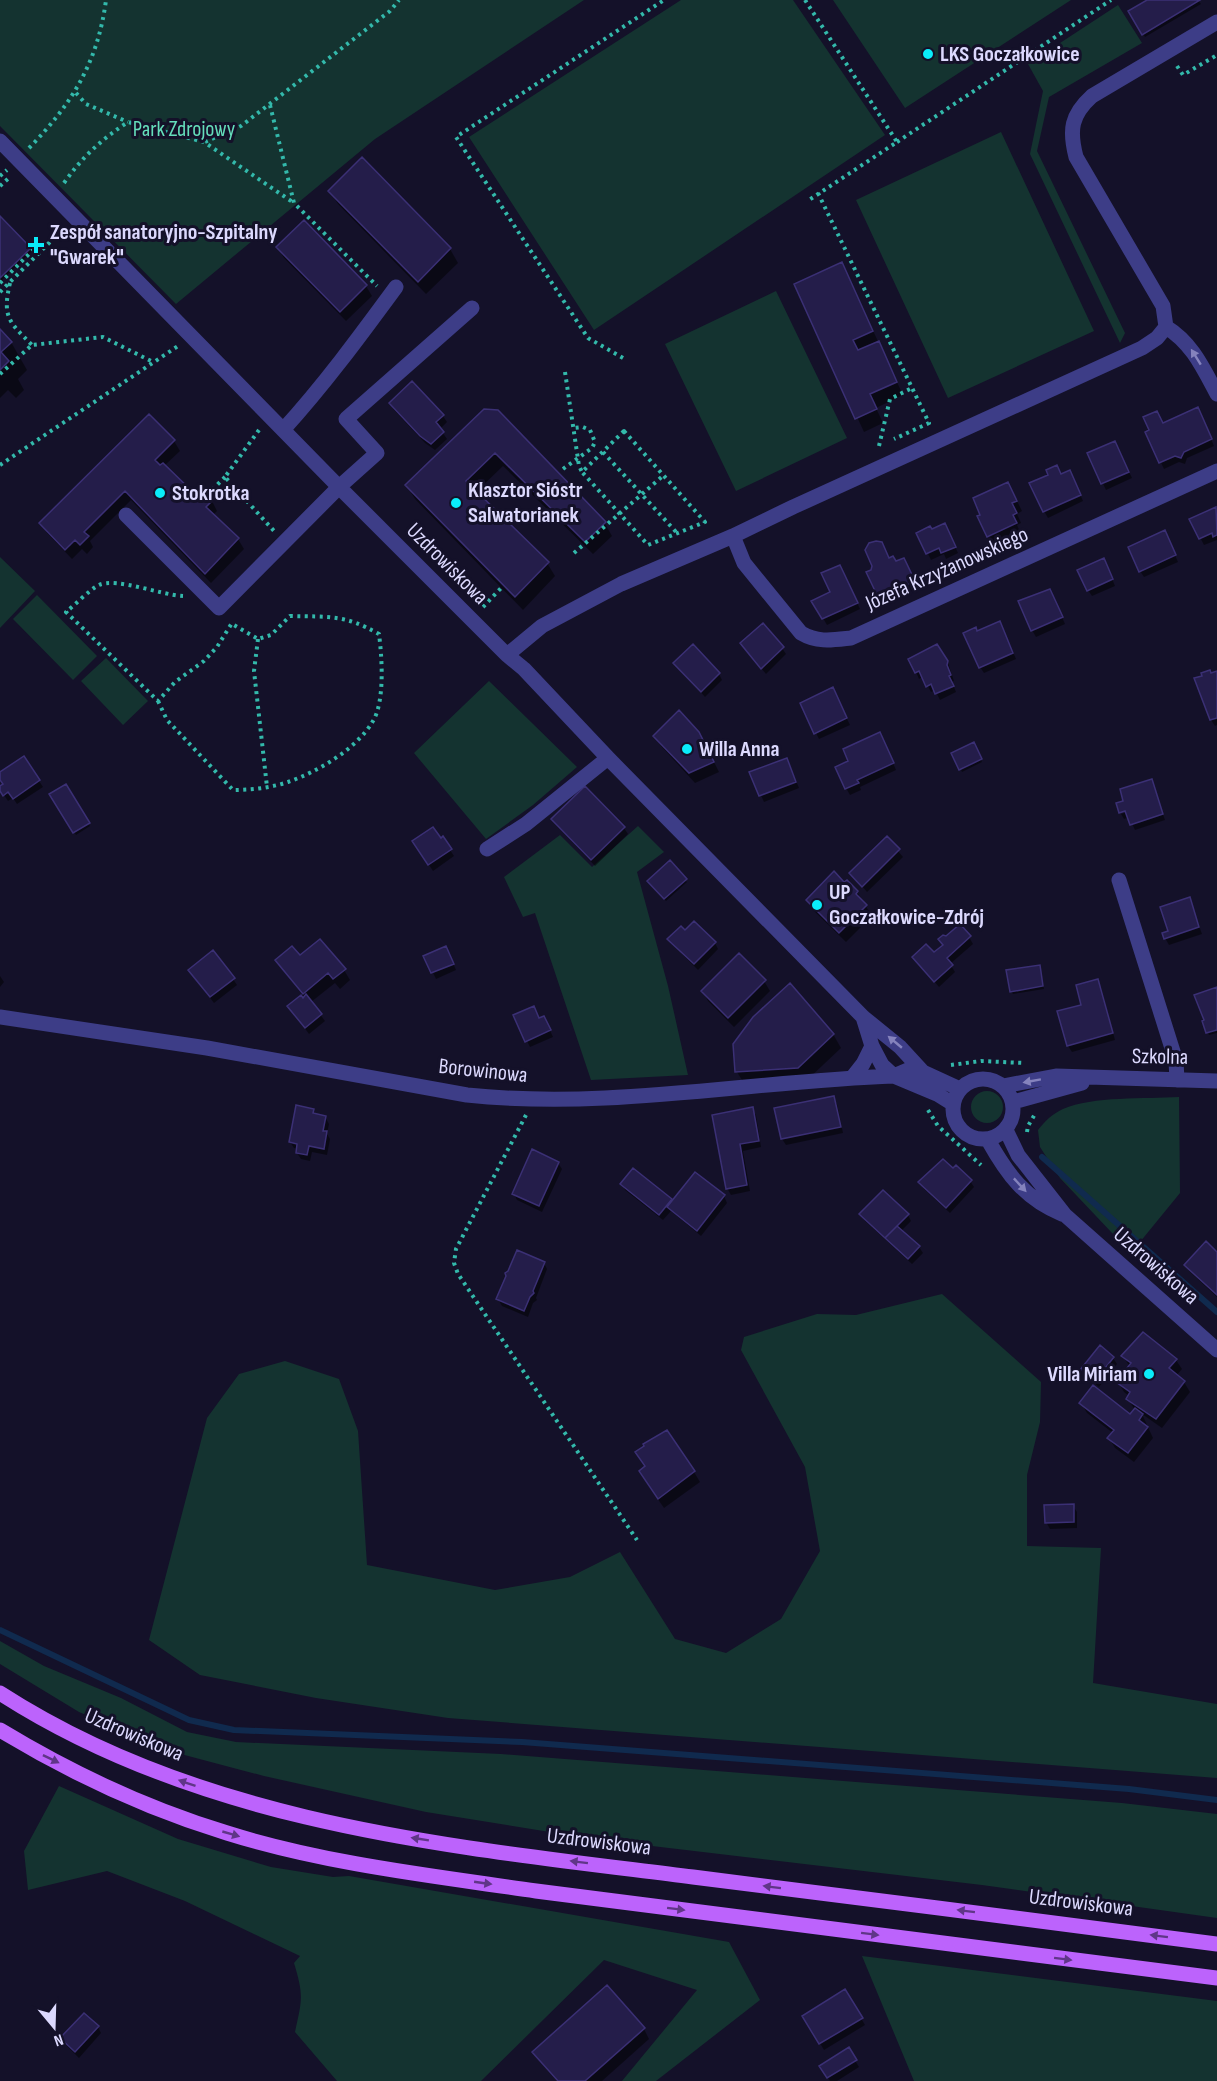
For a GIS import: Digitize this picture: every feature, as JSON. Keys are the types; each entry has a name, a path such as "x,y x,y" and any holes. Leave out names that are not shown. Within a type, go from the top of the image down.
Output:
{"main road":[{"name":"Uzdrowiskowa","path":"0,1693 48,1722 117,1756 166,1776 242,1801 311,1819 386,1834 540,1857 1217,1944"},
{"path":"0,1730 34,1751 152,1806 227,1833 304,1853 425,1875 525,1889 1217,1978"}],"street":[{"path":"1217,22 1092,96 1079,107 1072,124 1071,141 1076,157 1163,306 1166,327 1185,341 1196,355 1217,394"},
{"name":"Uzdrowiskowa","path":"0,141 12,165 54,196 471,620 524,669 608,758 863,1017 900,1047 922,1072"},
{"path":"283,430 327,379 392,292"},
{"path":"126,515 219,608 339,487 377,453 346,419 472,308"},
{"path":"507,655 542,626 621,584 733,536 1142,348 1157,338 1166,327"},
{"name":"Józefa Krzyżanowskiego","path":"733,536 744,563 801,633 810,639 827,641 851,638 1217,471"},
{"path":"487,849 526,824 608,758"},
{"path":"1119,880 1176,1061 1177,1080"},
{"name":"Borowinowa","path":"0,1017 207,1048 467,1095 530,1099 634,1097 894,1076 908,1070 922,1072"},
{"name":"Uzdrowiskowa","path":"863,1017 872,1046 882,1065 894,1076"},
{"path":"852,1078 864,1064 872,1046"},
{"path":"922,1072 960,1089"},
{"path":"894,1076 937,1094 953,1104"},
{"name":"Szkolna","path":"1003,1086 1056,1076 1217,1081"},
{"path":"986,1078 1003,1086 1010,1093 1014,1112 1012,1122 1006,1130 988,1140 969,1136 962,1131 953,1114 953,1104 960,1089 968,1083 986,1078"},
{"name":"Szkolna","path":"1013,1102 1102,1078"},
{"name":"Uzdrowiskowa","path":"1006,1130 1031,1175 1065,1215 1217,1350"},
{"name":"Uzdrowiskowa","path":"988,1140 1001,1164 1020,1186 1042,1206 1065,1215"}],"path":[{"path":"0,176 54,123 76,93 95,48 106,0"},
{"path":"204,142 241,126 270,105 390,11 399,0"},
{"path":"623,358 588,338 456,137 664,0"},
{"path":"805,0 897,142"},
{"path":"809,200 1111,0"},
{"path":"76,93 86,104 128,122 204,142 294,203 392,292"},
{"path":"270,105 294,203"},
{"path":"54,196 80,161 103,139 128,122"},
{"path":"0,186 6,180"},
{"path":"819,194 929,423 879,447 890,399 912,388"},
{"path":"0,292 64,229"},
{"path":"0,283 39,244 45,247"},
{"path":"10,282 6,299 6,315 32,345"},
{"path":"0,374 32,345 103,337 153,363"},
{"path":"0,465 178,346"},
{"path":"565,372 579,466 582,472 648,545 705,522 624,431 582,472"},
{"path":"564,469 592,448 595,441 590,430 583,427 573,428"},
{"path":"207,495 225,477 260,430"},
{"path":"603,452 677,533"},
{"path":"574,553 664,475"},
{"path":"225,477 285,542"},
{"path":"207,596 170,595 117,583 99,585 66,612 158,700 167,720 233,790 256,790 288,782 326,764 358,742 375,720 381,690 382,658 379,634 362,624 342,617 290,616 271,635 258,639 231,624"},
{"path":"471,620 503,586"},
{"path":"158,700 175,682 204,661 217,647 238,610 235,592"},
{"path":"258,639 254,671 267,787"},
{"path":"530,1099 526,1116 456,1249 454,1263 458,1274 637,1540"},
{"path":"1026,1138 1028,1126 1039,1111"}],"green space":[{"name":"Park Zdrojowy","path":"0,0 584,0 375,139 176,304 0,126"},
{"path":"681,0 793,0 885,135 594,330 469,137"},
{"name":"LKS Goczałkowice","path":"833,0 1071,0 905,108"},
{"path":"1118,5 1142,43 1049,97 1037,151 1125,333 1120,343 1030,154 1043,91 1028,64"},
{"path":"1001,132 1094,331 948,398 856,200"},
{"path":"776,291 847,438 736,491 665,344"},
{"path":"0,557 35,591 0,628"},
{"path":"37,595 97,656 73,680 13,619"},
{"path":"106,658 148,701 123,725 81,681"},
{"path":"489,681 577,767 533,805 486,839 414,753"},
{"path":"638,826 664,852 637,872 668,986 688,1075 591,1080 535,913 523,917 504,877 560,835 592,867"},
{"path":"987,1091 998,1096 1003,1107 998,1118 987,1123 976,1118 971,1107 976,1096"},
{"path":"1179,1097 1180,1193 1131,1253 1060,1178 1040,1147 1038,1130 1055,1113 1075,1105 1104,1100"},
{"path":"942,1294 1041,1382 1040,1422 1027,1475 1027,1546 1101,1548 1093,1683 1217,1704 1217,1778 448,1718 316,1698 200,1675 149,1640 207,1418 239,1374 285,1361 339,1379 358,1431 367,1565 495,1590 570,1577 620,1552 675,1639 726,1653 781,1619 820,1551 805,1467 741,1350 744,1337 817,1314 856,1315"},
{"path":"0,1641 44,1666 121,1698 187,1732 236,1742 501,1754 1122,1803 1217,1814 1217,1918 982,1885 593,1839 426,1812 264,1776 177,1753 79,1712 0,1664"},
{"path":"59,1786 178,1839 271,1867 333,1877 349,1876 729,1942 760,2000 656,2081 622,2081 697,1990 604,1960 481,2081 337,2081 295,2032 301,1998 294,1963 300,1956 185,1901 107,1871 28,1890 24,1851"},
{"path":"862,1956 1217,2001 1217,2081 914,2081"}],"building":[{"path":"1147,0 1200,0 1142,35 1128,11"},
{"path":"362,157 451,248 418,282 328,191"},
{"path":"0,216 31,248 0,278"},
{"path":"304,220 367,285 340,312 276,247"},
{"path":"842,262 873,331 853,340 858,350 879,341 897,382 870,394 877,409 855,419 794,284"},
{"path":"0,329 12,342 1,352 9,361 0,370"},
{"path":"412,381 444,415 436,422 444,432 431,444 420,436 389,403"},
{"path":"1198,407 1212,439 1184,452 1181,458 1175,456 1159,463 1145,432 1149,430 1143,417 1157,411 1163,423"},
{"name":"Klasztor Sióstr Salwatorianek","path":"484,409 498,410 606,522 585,542 495,453 466,481 549,562 515,597 405,485"},
{"name":"Stokrotka","path":"149,414 175,440 155,460 160,465 163,463 195,494 201,488 213,500 206,507 239,538 205,574 125,491 84,532 89,536 80,545 75,540 65,550 39,523"},
{"path":"1115,441 1129,472 1101,484 1087,453"},
{"path":"1057,465 1061,474 1070,470 1081,495 1043,512 1029,483 1048,475 1046,470"},
{"path":"1008,482 1017,501 1012,503 1017,513 1013,515 1017,523 987,537 977,516 980,515 973,498"},
{"path":"1216,507 1217,535 1213,537 1212,533 1199,539 1189,519"},
{"path":"945,523 956,547 941,553 939,548 926,554 916,533 930,526 932,529"},
{"path":"1165,530 1176,555 1139,572 1128,547"},
{"path":"882,542 889,558 893,556 896,561 904,558 915,581 902,587 900,584 893,587 893,593 888,595 885,591 877,595 866,572 871,570 872,566 865,550 869,543"},
{"path":"1104,558 1113,579 1087,591 1077,570"},
{"path":"840,565 858,603 822,619 811,601 830,592 821,573"},
{"path":"1050,589 1063,617 1031,631 1018,601"},
{"path":"1000,621 1013,653 979,668 963,633 976,627 977,631"},
{"path":"763,623 784,647 761,669 740,643"},
{"path":"693,644 720,673 701,692 673,663"},
{"path":"937,644 948,661 947,665 951,675 949,676 954,686 935,694 931,684 926,687 919,671 915,673 908,659"},
{"path":"1210,670 1211,673 1217,671 1217,718 1210,720 1194,678"},
{"path":"833,687 847,718 814,734 800,703"},
{"name":"Willa Anna","path":"679,710 699,732 714,762 689,773 653,736"},
{"path":"880,732 894,763 857,780 859,783 845,789 835,767 848,761 843,749"},
{"path":"974,742 982,759 959,770 951,753"},
{"path":"24,756 40,780 13,799 8,792 3,796 0,791 0,786 3,784 0,780 0,772"},
{"path":"787,758 796,782 759,796 749,772"},
{"path":"1152,779 1163,814 1130,825 1125,811 1119,813 1116,803 1123,801 1120,789"},
{"path":"66,784 90,823 73,833 49,794"},
{"path":"585,786 625,827 591,860 551,819"},
{"path":"433,827 452,849 428,865 412,841"},
{"path":"887,836 900,849 862,887 849,873"},
{"path":"670,860 687,879 664,899 647,881"},
{"path":"834,871 844,882 847,880 858,891 856,894 867,905 839,933 806,900"},
{"path":"1190,897 1199,927 1164,939 1162,933 1168,931 1160,907"},
{"path":"694,921 716,942 694,964 667,939 681,926 685,930"},
{"path":"960,924 971,936 947,958 953,965 934,982 912,957 926,944 934,952 943,945 938,939 943,935 946,936"},
{"path":"320,939 346,969 333,979 328,973 303,994 275,960 292,946 300,955"},
{"path":"446,946 454,964 431,973 423,956"},
{"path":"213,950 235,978 210,997 188,970"},
{"path":"739,953 766,980 728,1018 701,991"},
{"path":"1040,965 1043,986 1010,992 1006,970"},
{"path":"1098,979 1113,1033 1067,1046 1057,1011 1081,1005 1076,985"},
{"path":"790,983 834,1034 798,1068 735,1072 733,1044 753,1017"},
{"path":"1217,987 1217,1030 1206,1033 1202,1021 1204,1020 1194,995"},
{"path":"306,994 322,1014 305,1028 287,1006 301,995 303,998"},
{"path":"534,1006 539,1018 544,1016 551,1030 525,1042 513,1015"},
{"path":"834,1096 841,1127 781,1139 774,1108"},
{"path":"296,1105 314,1109 313,1113 326,1116 323,1131 327,1131 324,1149 309,1146 307,1155 296,1153 297,1144 289,1142"},
{"path":"753,1107 759,1141 740,1144 747,1185 726,1189 712,1115"},
{"path":"532,1149 559,1162 539,1206 512,1194"},
{"path":"943,1159 953,1168 956,1165 972,1180 946,1208 918,1182"},
{"path":"633,1168 672,1199 659,1215 620,1184"},
{"path":"695,1172 725,1195 697,1231 667,1207"},
{"path":"883,1190 909,1214 885,1238 859,1214"},
{"path":"897,1226 920,1246 908,1259 885,1238"},
{"path":"1206,1241 1217,1252 1217,1295 1184,1265"},
{"path":"517,1250 545,1262 534,1293 524,1311 496,1299 506,1276 505,1273"},
{"name":"Villa Miriam","path":"1143,1332 1177,1359 1169,1368 1185,1381 1156,1419 1126,1399 1130,1392 1116,1382 1131,1363 1121,1356"},
{"path":"1100,1345 1114,1357 1094,1382 1080,1370"},
{"path":"1093,1385 1130,1414 1135,1408 1143,1414 1139,1420 1148,1427 1128,1453 1107,1438 1114,1430 1079,1403"},
{"path":"667,1430 695,1471 658,1499 639,1471 645,1466 635,1452 644,1446 643,1444"},
{"path":"1074,1504 1074,1522 1045,1523 1044,1505"},
{"path":"607,1985 645,2028 585,2081 558,2081 532,2052"},
{"path":"845,1989 863,2018 819,2044 802,2016"},
{"path":"84,2013 99,2026 75,2052 60,2038"},
{"path":"849,2047 857,2060 827,2078 819,2066"}],"waterway":[{"path":"1042,1157 1217,1312"},
{"path":"0,1630 189,1720 234,1730 522,1742 1129,1789 1217,1800"}],"place":[{"name":"LKS Goczałkowice","path":"928,54"},
{"name":"Zespół sanatoryjno-Szpitalny \"Gwarek\"","path":"36,245"},
{"name":"Stokrotka","path":"160,493"},
{"name":"Klasztor Sióstr Salwatorianek","path":"456,503"},
{"name":"Willa Anna","path":"687,749"},
{"name":"UP Goczałkowice-Zdrój","path":"817,905"},
{"name":"Villa Miriam","path":"1149,1374"}]}
